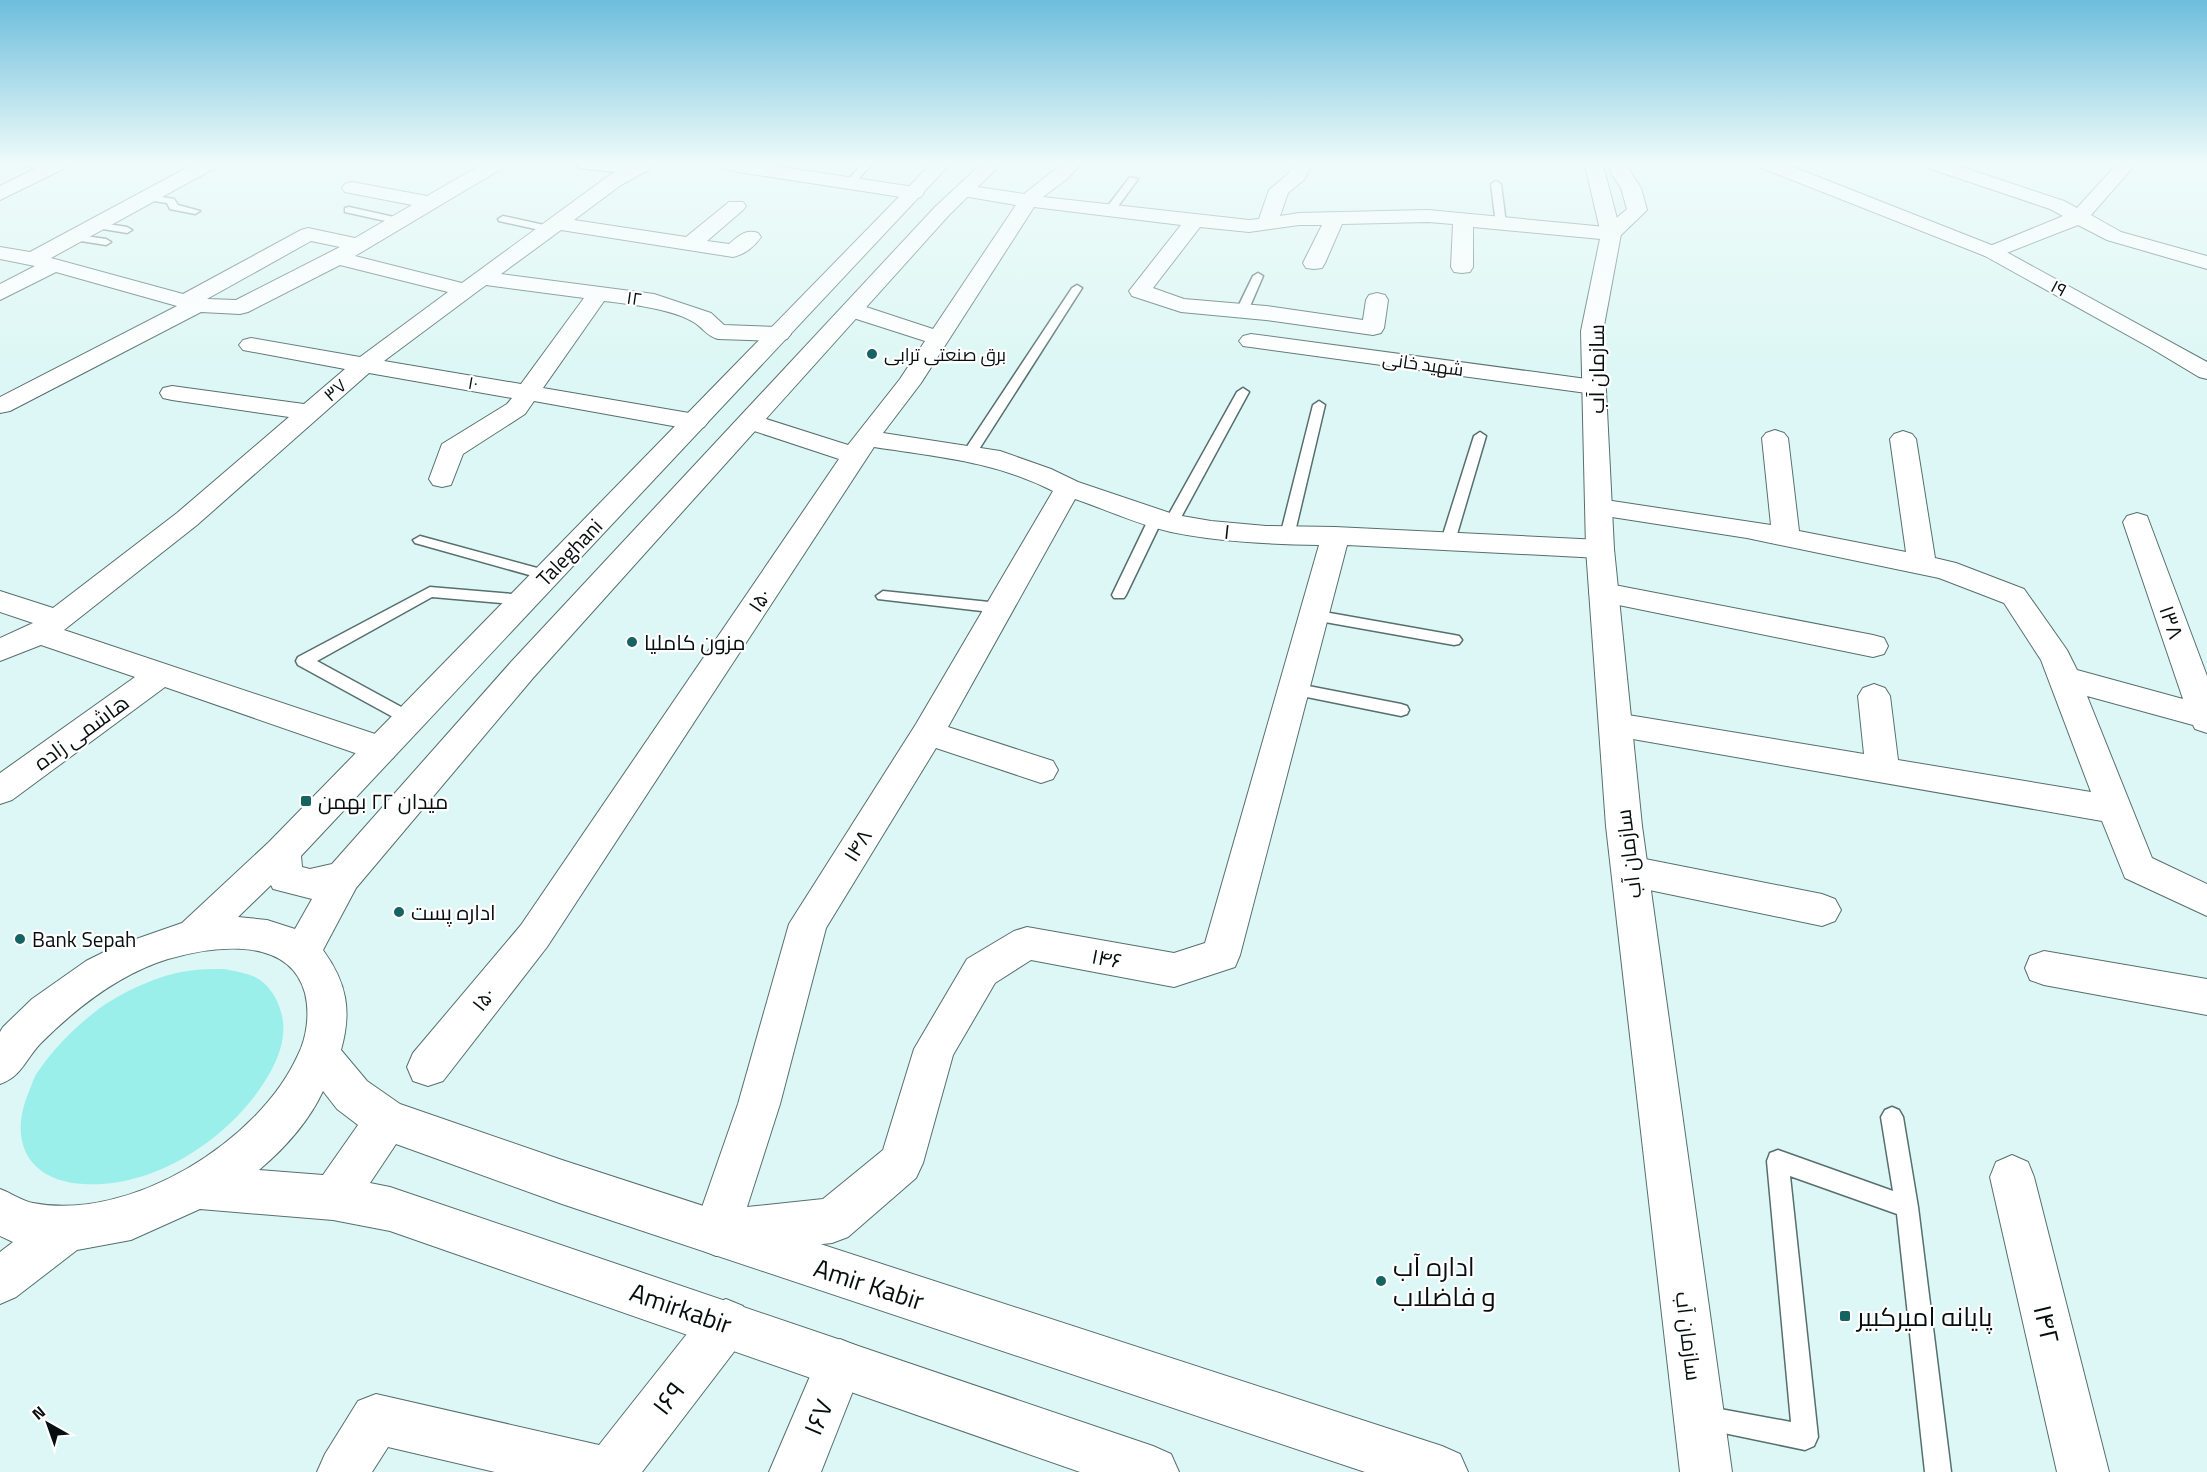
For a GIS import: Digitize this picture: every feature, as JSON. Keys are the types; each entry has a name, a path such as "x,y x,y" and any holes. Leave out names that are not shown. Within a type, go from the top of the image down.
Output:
{"street":[{"path":"12,258 78,234"},
{"path":"1,406 191,303 308,234 358,245"},
{"path":"12,258 54,265 191,303 240,307 337,258 377,234"},
{"name":"۳۷","path":"0,650 49,627 187,519 365,364 542,234"},
{"path":"612,234 734,251 751,237"},
{"path":"690,244 702,234"},
{"name":"Taleghani","path":"194,936 282,852 875,234"},
{"path":"302,952 343,877 522,670 924,234"},
{"name":"۱۵۰","path":"428,1067 534,936 861,447 909,383 1007,234"},
{"path":"1184,234 1140,291 1181,305 1373,328 1377,300"},
{"path":"1314,263 1328,234"},
{"path":"1462,267 1463,234"},
{"name":"سازمان آب","path":"1611,234 1592,330 1600,549 1630,871 1706,1472"},
{"name":"۱۹","path":"1946,234 1992,252 2157,342 2207,372"},
{"path":"1992,252 2038,234"},
{"path":"2110,234 2207,262"},
{"name":"۱۲","path":"337,258 473,284 654,301 703,318 718,332 778,334"},
{"path":"0,293 54,265"},
{"path":"442,479 452,450 516,409 597,294"},
{"path":"852,310 938,338"},
{"name":"شهید خانی","path":"1251,341 1594,387"},
{"name":"۱۰","path":"251,345 695,422"},
{"path":"172,393 310,412"},
{"name":"۱","path":"751,422 861,447 991,457 1042,475 1068,488 1164,520 1211,530 1287,536 1335,536 1600,549"},
{"path":"1775,438 1786,537"},
{"path":"1902,439 1922,565"},
{"name":"۱۴۸","path":"716,1233 759,1104 808,924 928,733 1068,488"},
{"path":"1599,507 1747,529 1946,570 2014,596 2056,658 2138,868 2207,901"},
{"name":"۱۳۸","path":"2137,522 2206,718"},
{"name":"۱۴۶","path":"716,1233 832,1221 901,1163 934,1049 981,970 1027,943 1174,970 1221,956 1335,536"},
{"path":"1604,593 1873,646"},
{"path":"0,601 49,627 161,674 381,749"},
{"name":"هاشمی زاده","path":"0,791 161,674"},
{"path":"2064,678 2206,718"},
{"path":"1874,696 1882,770"},
{"path":"1616,725 2114,809"},
{"path":"928,733 1041,770"},
{"path":"282,852 286,878 310,884 343,877"},
{"path":"1630,871 1822,910"},
{"path":"0,1065 12,1029 105,970 150,949 194,936 237,932 274,937 302,952 323,978 329,1013 320,1055 294,1102 253,1147 200,1187 132,1218 67,1229 21,1223 0,1211"},
{"path":"2044,968 2207,997"},
{"name":"Amir Kabir","path":"320,1055 352,1095 387,1120 561,1182 1442,1472"},
{"path":"333,1198 387,1120"},
{"name":"۱۴۲","path":"2012,1177 2083,1472"},
{"name":"Amirkabir","path":"200,1187 333,1198 390,1209 1153,1472"},
{"path":"0,1281 67,1229"},
{"name":"۱۶۹","path":"610,1472 726,1323"},
{"name":"۱۶۷","path":"795,1472 840,1363"},
{"path":"343,1472 376,1419 603,1472"}],"lane":[{"path":"72,237 106,242"},
{"path":"1242,311 1258,276"},
{"path":"969,454 1077,288"},
{"path":"1119,595 1243,392"},
{"path":"1287,536 1319,405"},
{"path":"1449,541 1480,436"},
{"path":"420,540 547,575"},
{"path":"410,719 304,661 430,592 524,600"},
{"path":"883,596 999,608"},
{"path":"1313,615 1454,640"},
{"path":"1293,689 1401,710"},
{"path":"1892,1117 1906,1206 1938,1472"},
{"path":"1699,1417 1805,1437 1778,1161 1906,1206"}],"shaded area":[{"path":"224,969 240,972 264,983 275,997 283,1019 282,1041 272,1069 239,1114 218,1134 193,1152 140,1177 112,1183 84,1184 50,1176 37,1167 28,1157 23,1144 22,1112 36,1075 66,1038 100,1008 142,985 177,973"}],"place":[{"name":"برق صنعتی ترابی","path":"872,354"},
{"name":"مزون کاملیا","path":"632,642"},
{"name":"میدان ۲۲ بهمن","path":"306,801"},
{"name":"اداره پست","path":"399,912"},
{"name":"Bank Sepah","path":"20,939"},
{"name":"اداره آب و فاضلاب","path":"1381,1281"},
{"name":"پایانه امیرکبیر","path":"1845,1316"}]}
